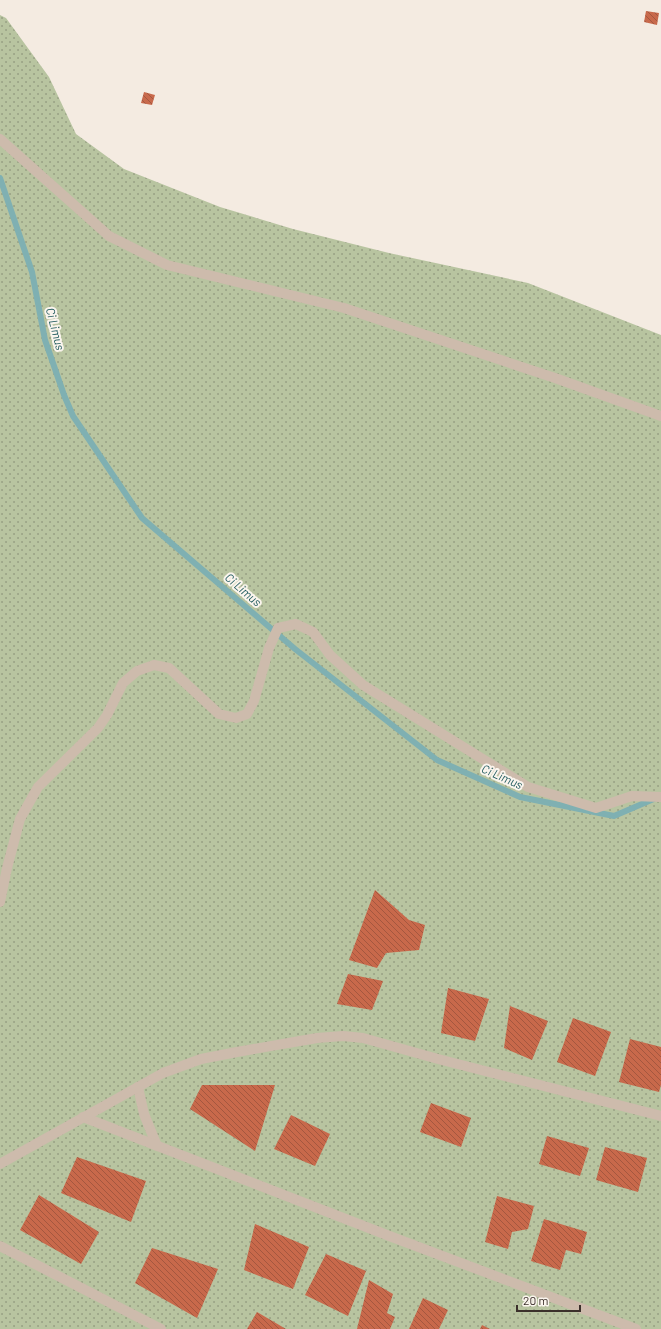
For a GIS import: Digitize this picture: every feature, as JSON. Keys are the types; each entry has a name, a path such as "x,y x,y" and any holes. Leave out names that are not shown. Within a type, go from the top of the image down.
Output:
{"street":[{"path":"0,139 109,236 166,265 344,308 555,378 661,416"},
{"path":"0,902 20,819 38,787 98,728 108,715 123,683 137,671 154,665 169,668 219,714 236,718 247,714 254,701 269,648 278,628 296,624 313,632 330,655 363,685 528,787 596,808 632,796 661,797"},
{"path":"0,1164 163,1073 201,1060 251,1049 317,1038 343,1036 363,1038 438,1059 661,1116"},
{"path":"138,1087 144,1114 157,1146"},
{"path":"83,1118 636,1329"},
{"path":"0,1246 161,1329"}],"green space":[{"path":"0,15 6,18 49,77 76,134 124,169 220,207 293,229 389,253 528,283 661,335 661,1329 0,1329"}],"building":[{"path":"646,11 659,13 657,25 644,22"},
{"path":"144,92 155,95 152,105 141,103"},
{"path":"375,890 409,920 425,925 419,950 386,953 377,968 349,960"},
{"path":"348,974 383,981 372,1010 337,1004"},
{"path":"448,988 489,999 475,1041 441,1033"},
{"path":"510,1006 548,1021 532,1060 504,1048"},
{"path":"573,1018 611,1032 595,1076 557,1062"},
{"path":"630,1039 661,1047 661,1085 659,1092 619,1082"},
{"path":"202,1085 275,1085 255,1151 190,1109"},
{"path":"431,1103 471,1118 461,1147 420,1132"},
{"path":"291,1115 330,1134 315,1166 274,1149"},
{"path":"547,1136 589,1148 580,1176 539,1164"},
{"path":"605,1147 647,1158 638,1192 596,1180"},
{"path":"77,1157 146,1181 131,1222 61,1193"},
{"path":"39,1195 99,1232 81,1264 20,1230"},
{"path":"497,1196 534,1206 528,1229 512,1232 508,1249 485,1242"},
{"path":"544,1219 587,1232 581,1254 566,1250 560,1270 531,1261"},
{"path":"255,1224 309,1247 293,1289 244,1270"},
{"path":"152,1248 218,1269 197,1318 135,1283"},
{"path":"326,1254 366,1271 348,1316 305,1295"},
{"path":"369,1280 393,1294 387,1313 395,1317 390,1329 357,1329"},
{"path":"423,1298 448,1310 439,1329 409,1329"},
{"path":"257,1312 286,1329 247,1329"},
{"path":"482,1325 490,1329 480,1329"}],"waterway":[{"name":"Ci Limus","path":"0,178 32,272 45,340 64,395 73,416 142,518 295,649 437,760 520,797 614,816 656,798"}]}
